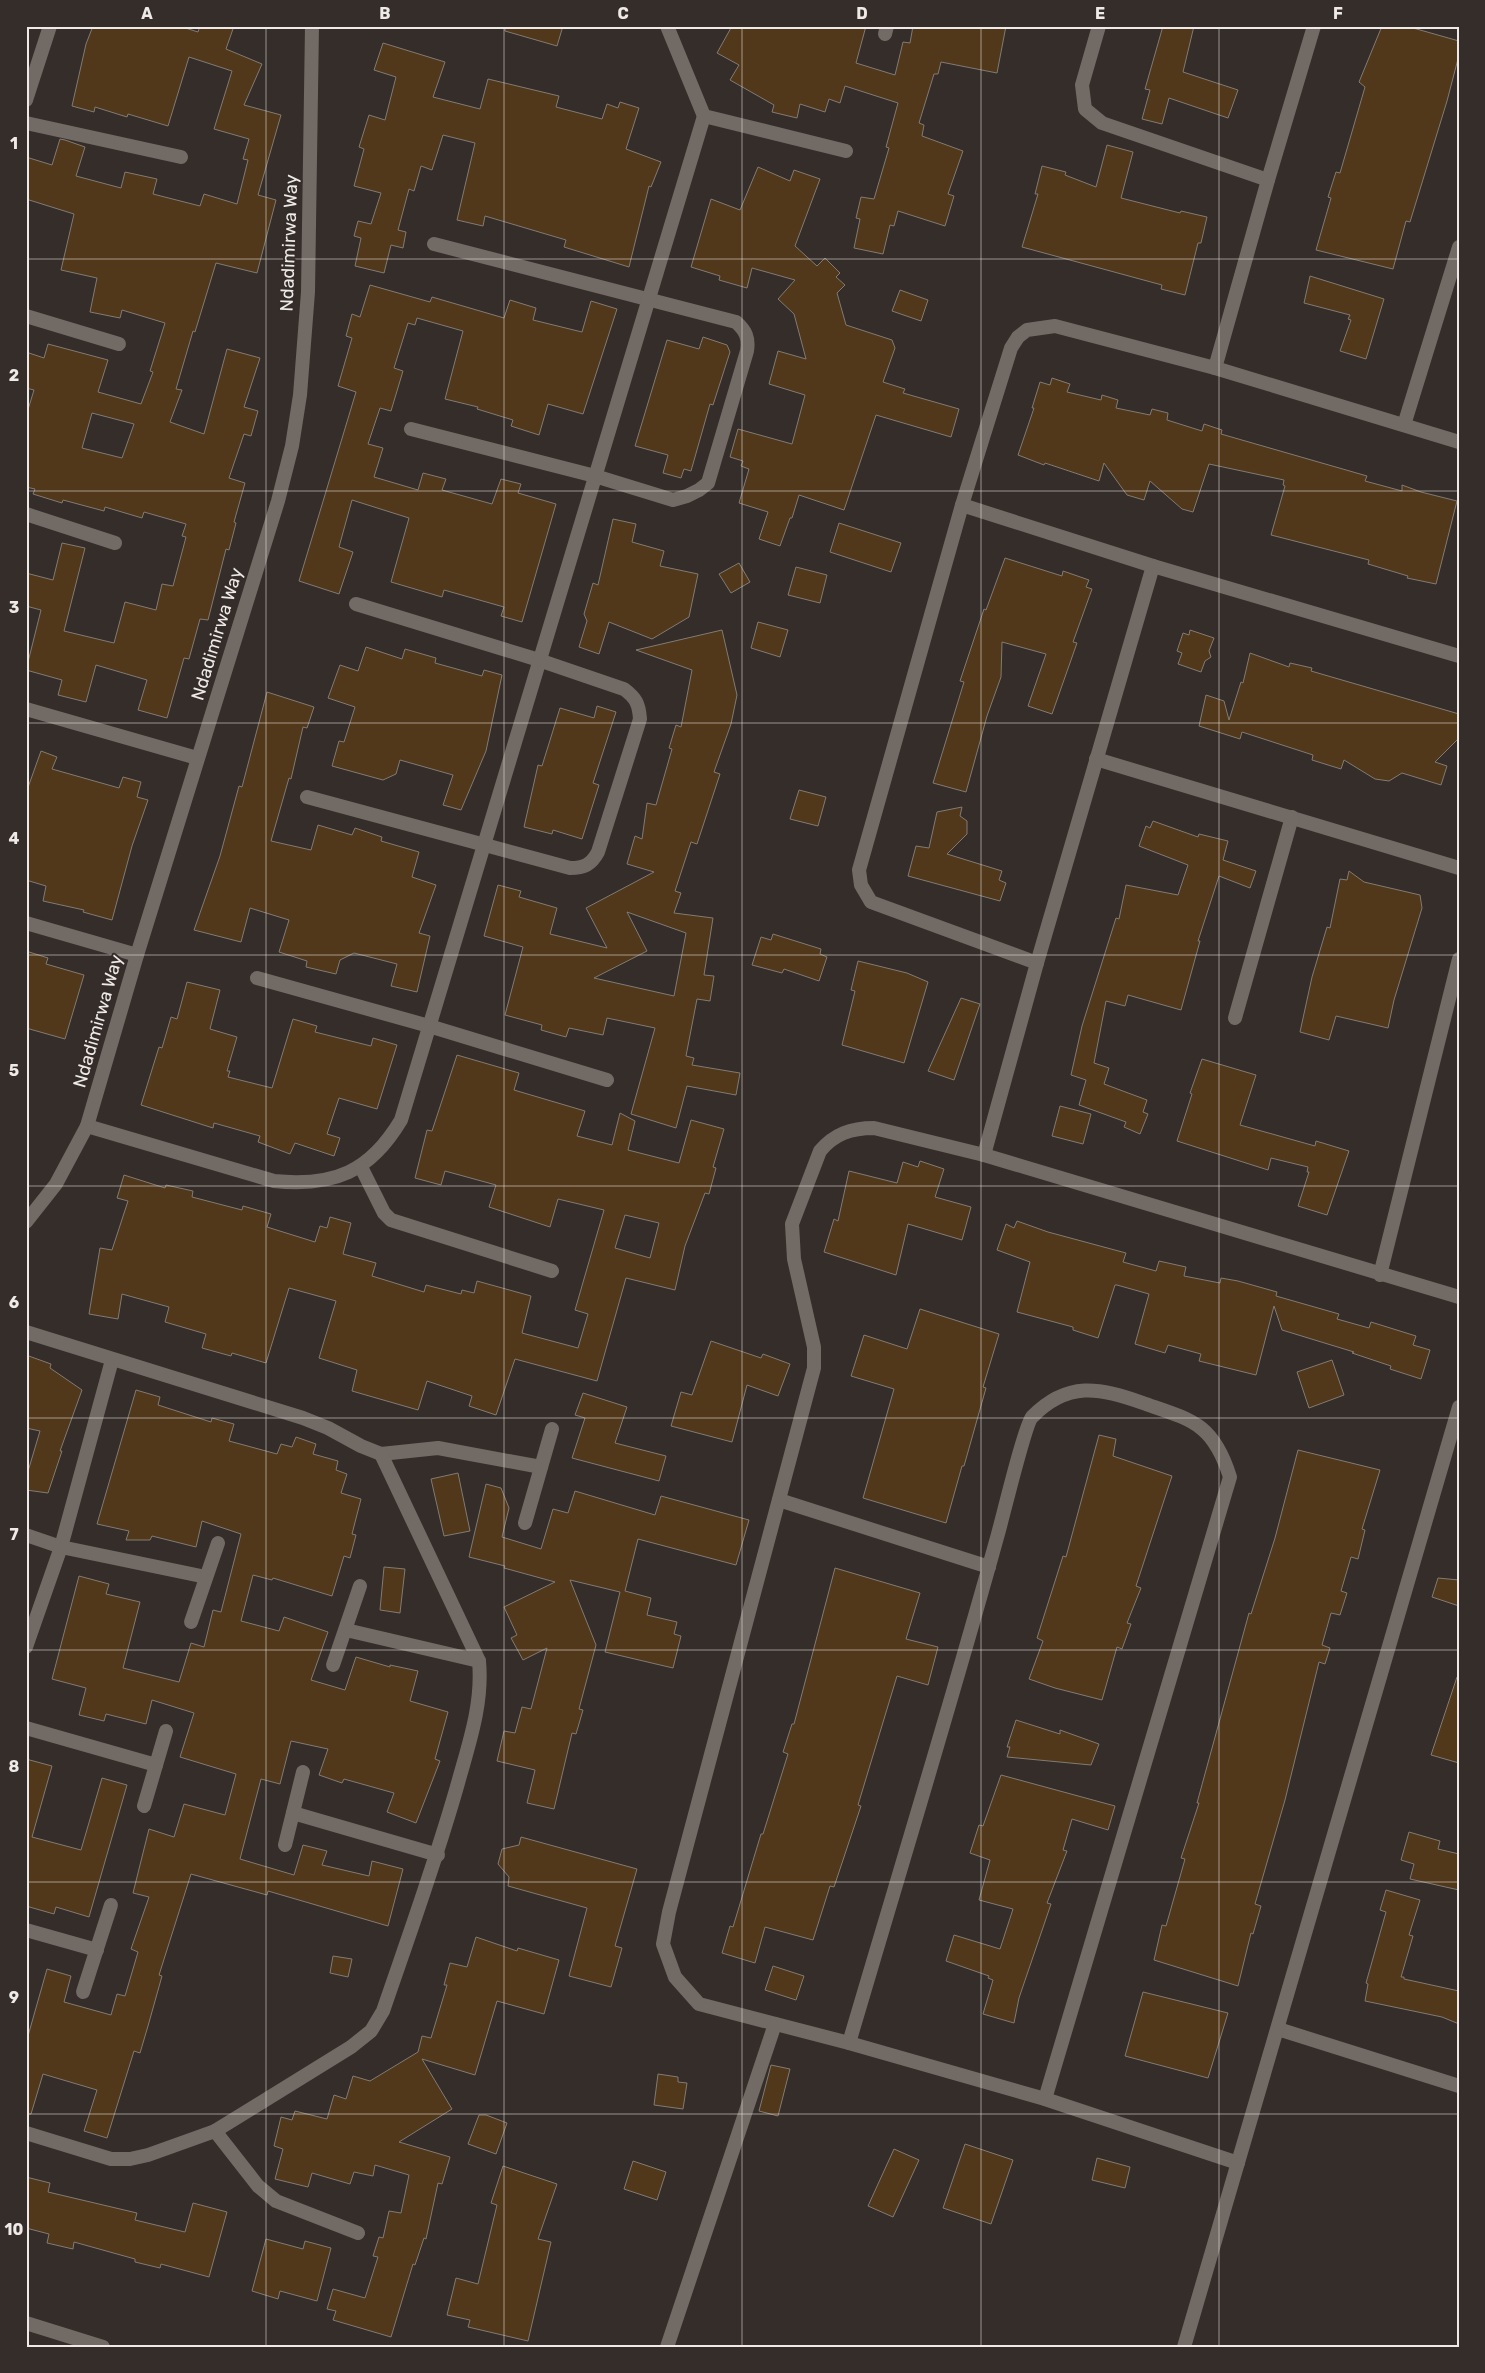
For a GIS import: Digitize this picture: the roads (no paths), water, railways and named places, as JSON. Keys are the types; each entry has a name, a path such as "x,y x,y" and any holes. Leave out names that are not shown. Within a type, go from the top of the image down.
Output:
{"street":[{"path":"26,100 50,26"},
{"name":"Ndadimirwa Way","path":"26,1222 56,1184 87,1126 197,758 278,501 292,446 300,395 308,292 312,26"},
{"path":"87,1126 274,1181 314,1182 341,1176 361,1167 392,1134 401,1120 704,116 667,26"},
{"path":"1099,26 1082,85 1086,109 1102,123 1268,180"},
{"path":"1215,368 1314,26"},
{"path":"704,116 846,151"},
{"path":"26,123 180,157"},
{"path":"411,429 595,476 673,500 700,490 708,482 747,351 748,340 745,330 736,322 434,244"},
{"path":"1404,425 1459,247"},
{"path":"26,316 119,344"},
{"path":"1037,963 871,902 861,885 859,870 962,505 1011,348 1018,338 1027,330 1055,326 1215,368 1459,442"},
{"path":"962,505 1153,566 1459,656"},
{"path":"26,514 115,543"},
{"path":"984,1155 1037,963 1153,566"},
{"path":"306,797 484,843 570,868 582,868 592,862 598,852 640,719 640,705 634,696 624,689 539,660 356,604"},
{"path":"26,709 197,758"},
{"path":"1096,759 1459,868"},
{"path":"1235,1018 1292,817"},
{"path":"26,923 137,955"},
{"path":"1380,1274 1459,959"},
{"path":"257,978 429,1026 607,1080"},
{"path":"1238,2163 1045,2099 850,2043 699,2004 675,1977 663,1944 672,1902 814,1368 814,1347 794,1259 792,1224 820,1151 828,1142 840,1134 855,1128 874,1128 984,1155 1459,1297"},
{"path":"361,1167 384,1212 391,1220 552,1271"},
{"path":"26,1332 303,1418 381,1454 438,1448 541,1467"},
{"path":"26,1647 61,1546 112,1360"},
{"path":"850,2043 1030,1419 1056,1397 1089,1389 1118,1394 1183,1417 1208,1432 1223,1454 1230,1477 1045,2099"},
{"path":"1184,2347 1459,1407"},
{"path":"525,1523 552,1429"},
{"path":"26,2133 111,2159 130,2159 148,2155 215,2131 351,2047 371,2031 383,2011 438,1855 475,1722 481,1680 479,1661 381,1454"},
{"path":"779,1500 989,1566"},
{"path":"26,1534 61,1546 206,1577"},
{"path":"191,1622 218,1543"},
{"path":"333,1665 360,1586"},
{"path":"346,1630 479,1661"},
{"path":"26,1728 156,1765"},
{"path":"144,1806 166,1731"},
{"path":"285,1846 303,1772"},
{"path":"293,1813 438,1855"},
{"path":"83,1992 111,1905"},
{"path":"26,1930 97,1950"},
{"path":"667,2347 775,2024"},
{"path":"1278,2029 1459,2086"},
{"path":"215,2131 258,2186 276,2201 358,2233"},
{"path":"26,2323 103,2347"}]}
